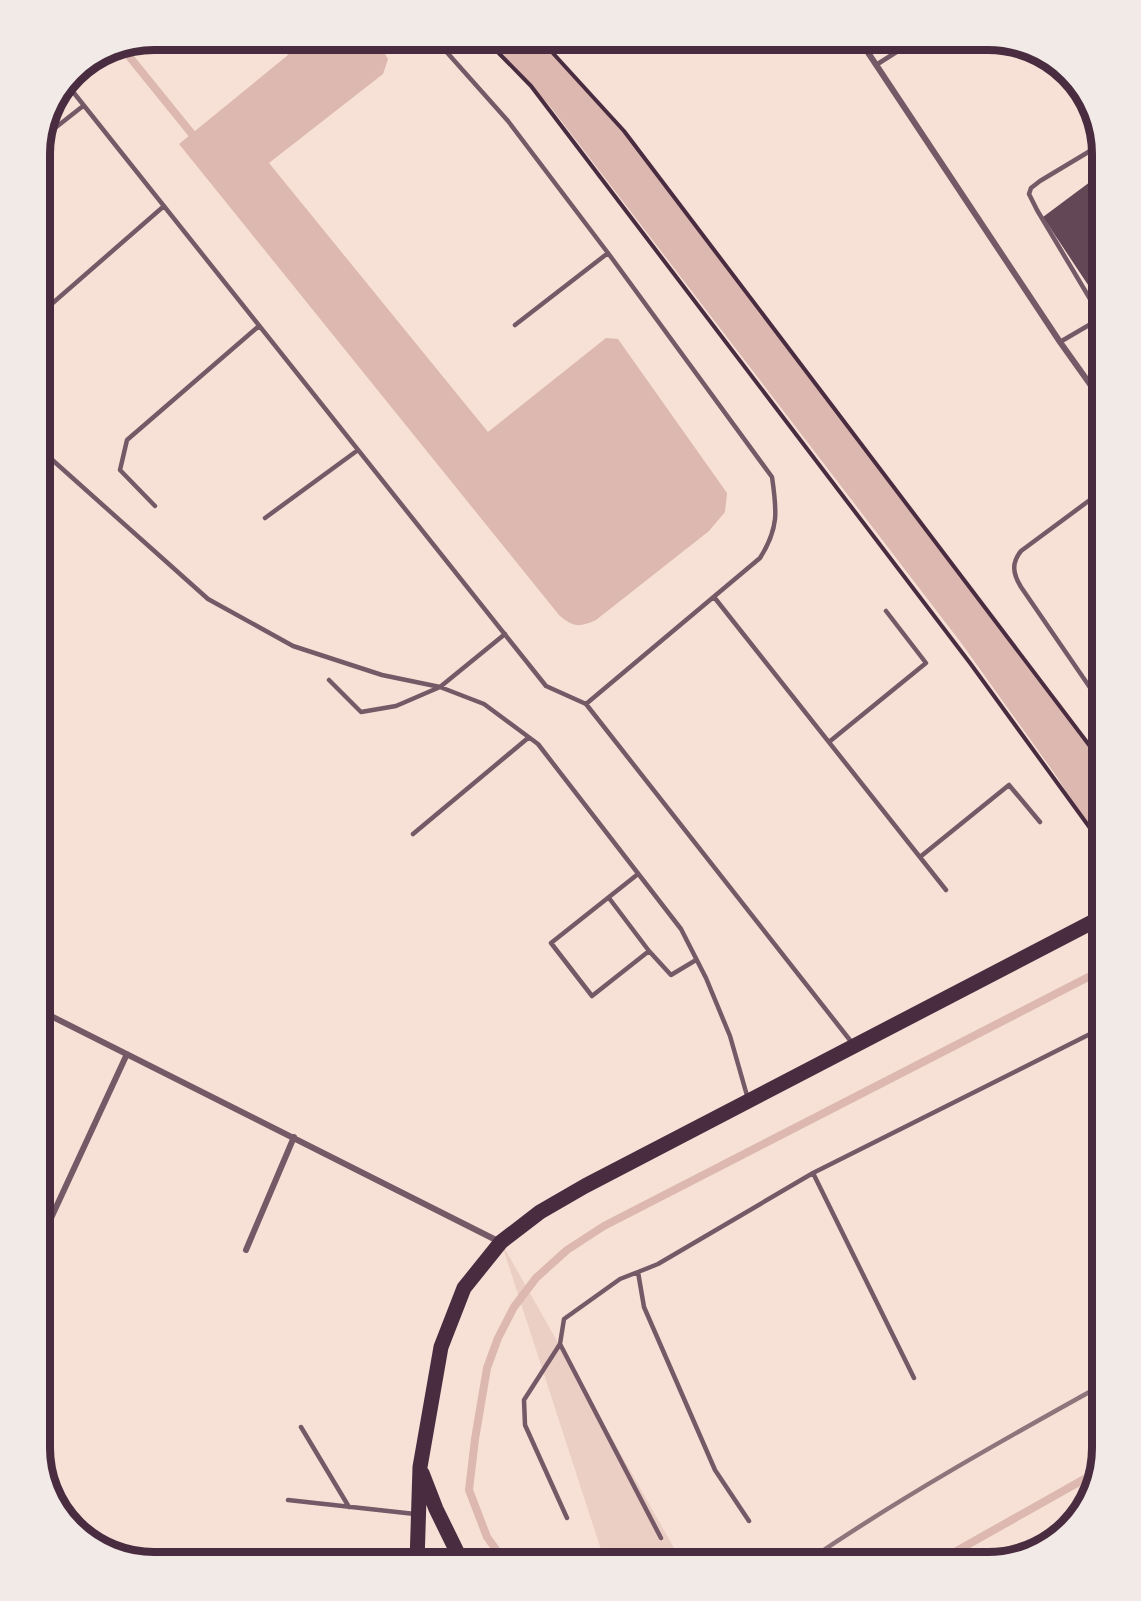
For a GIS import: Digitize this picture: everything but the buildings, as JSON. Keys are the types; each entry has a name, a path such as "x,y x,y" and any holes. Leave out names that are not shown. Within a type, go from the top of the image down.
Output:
{"main road":[{"path":"417,1551 420,1467 441,1347 464,1288 501,1242 540,1212 585,1186 1092,921"},
{"path":"420,1467 436,1509 457,1551"}],"street":[{"path":"866,50 1092,387"},
{"path":"50,1016 501,1242"},
{"path":"50,1220 127,1054"},
{"path":"246,1250 294,1137"}],"lane":[{"path":"445,50 508,121 772,477 776,502 775,522 771,540 760,558 586,705"},
{"path":"876,65 900,50"},
{"path":"71,90 546,686 586,705 855,1046"},
{"path":"53,130 83,106"},
{"path":"1092,150 1040,181 1031,188 1029,194 1092,301"},
{"path":"50,305 164,206"},
{"path":"515,325 608,253"},
{"path":"1060,342 1092,324"},
{"path":"155,506 120,470 127,440 259,326"},
{"path":"265,518 358,450"},
{"path":"50,458 208,599 293,646 382,675 440,687 484,704 538,744 681,929 706,978 730,1036 749,1101"},
{"path":"1092,498 1021,551 1013,566 1014,576 1020,587 1092,691"},
{"path":"714,597 946,890"},
{"path":"829,742 926,663 886,611"},
{"path":"329,680 361,712 396,706 440,687 505,634"},
{"path":"413,834 528,738"},
{"path":"920,857 1009,785 1040,822"},
{"path":"638,874 551,943 592,996 649,951"},
{"path":"609,898 649,951 671,975 696,960"},
{"path":"567,1518 525,1425 524,1400 560,1344 564,1319 620,1279 658,1264 813,1173 1092,1033"},
{"path":"813,1173 914,1378"},
{"path":"638,1272 644,1306 715,1470 749,1521"},
{"path":"560,1344 661,1538"},
{"path":"301,1427 349,1507"},
{"path":"288,1500 418,1514"}],"path":[{"path":"496,50 531,86 970,663 1090,828"},
{"path":"550,50 624,131 1092,749"}],"shaded area":[{"path":"284,50 383,50 388,59 383,74 269,163 488,432 606,338 618,339 727,493 725,512 709,531 596,620 576,625 559,615 179,144 288,55"},
{"path":"498,50 550,50 624,131 1092,747 1092,837 1057,777 962,644 549,105"},
{"path":"501,1242 676,1552 602,1552"}],"waterway":[{"path":"127,53 192,134"},
{"path":"497,1551 487,1537 469,1490 475,1439 487,1368 498,1338 514,1307 536,1278 567,1250 604,1226 1092,975"},
{"path":"955,1552 1087,1478"}],"railway":[{"path":"821,1552 915,1492 1092,1391"}]}
